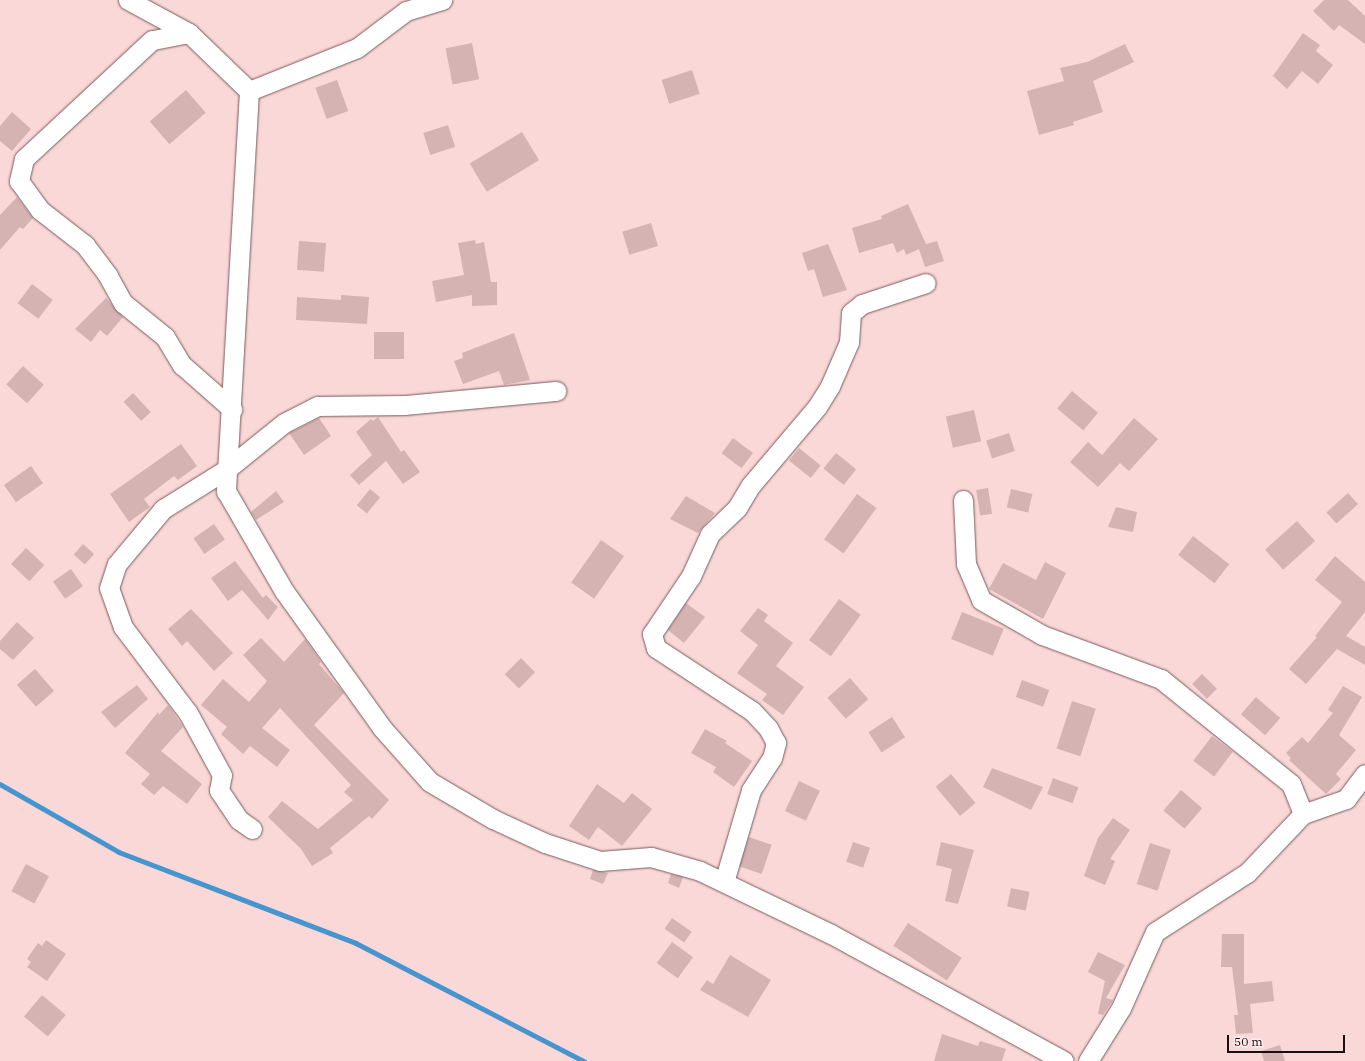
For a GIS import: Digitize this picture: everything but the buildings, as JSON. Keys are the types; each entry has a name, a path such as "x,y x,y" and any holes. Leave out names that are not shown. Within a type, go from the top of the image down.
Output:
{"street":[{"path":"128,0 189,33 249,91 232,409 226,491 284,592 382,728 430,782 493,819 544,843 600,861 651,857 700,871 831,934 1064,1061"},
{"path":"249,91 357,48 406,11 442,0"},
{"path":"189,33 152,40 24,159 19,180 40,210 85,245 108,276 123,303 165,337 182,365 232,409"},
{"path":"724,882 751,790 772,758 776,743 768,728 752,711 656,648 652,634 691,576 710,534 737,508 751,485 817,407 830,386 849,342 851,313 862,304 926,283"},
{"path":"252,829 239,820 219,790 222,775 208,744 151,662 122,626 108,588 117,564 163,509 227,469 284,424 318,406 405,405 556,391"},
{"path":"963,500 966,564 981,600 1042,635 1161,679 1291,784 1303,814"},
{"path":"1088,1061 1121,1008 1155,932 1247,873 1303,814 1346,799 1365,774"}],"waterway":[{"path":"0,784 119,852 356,943 584,1061"}]}
